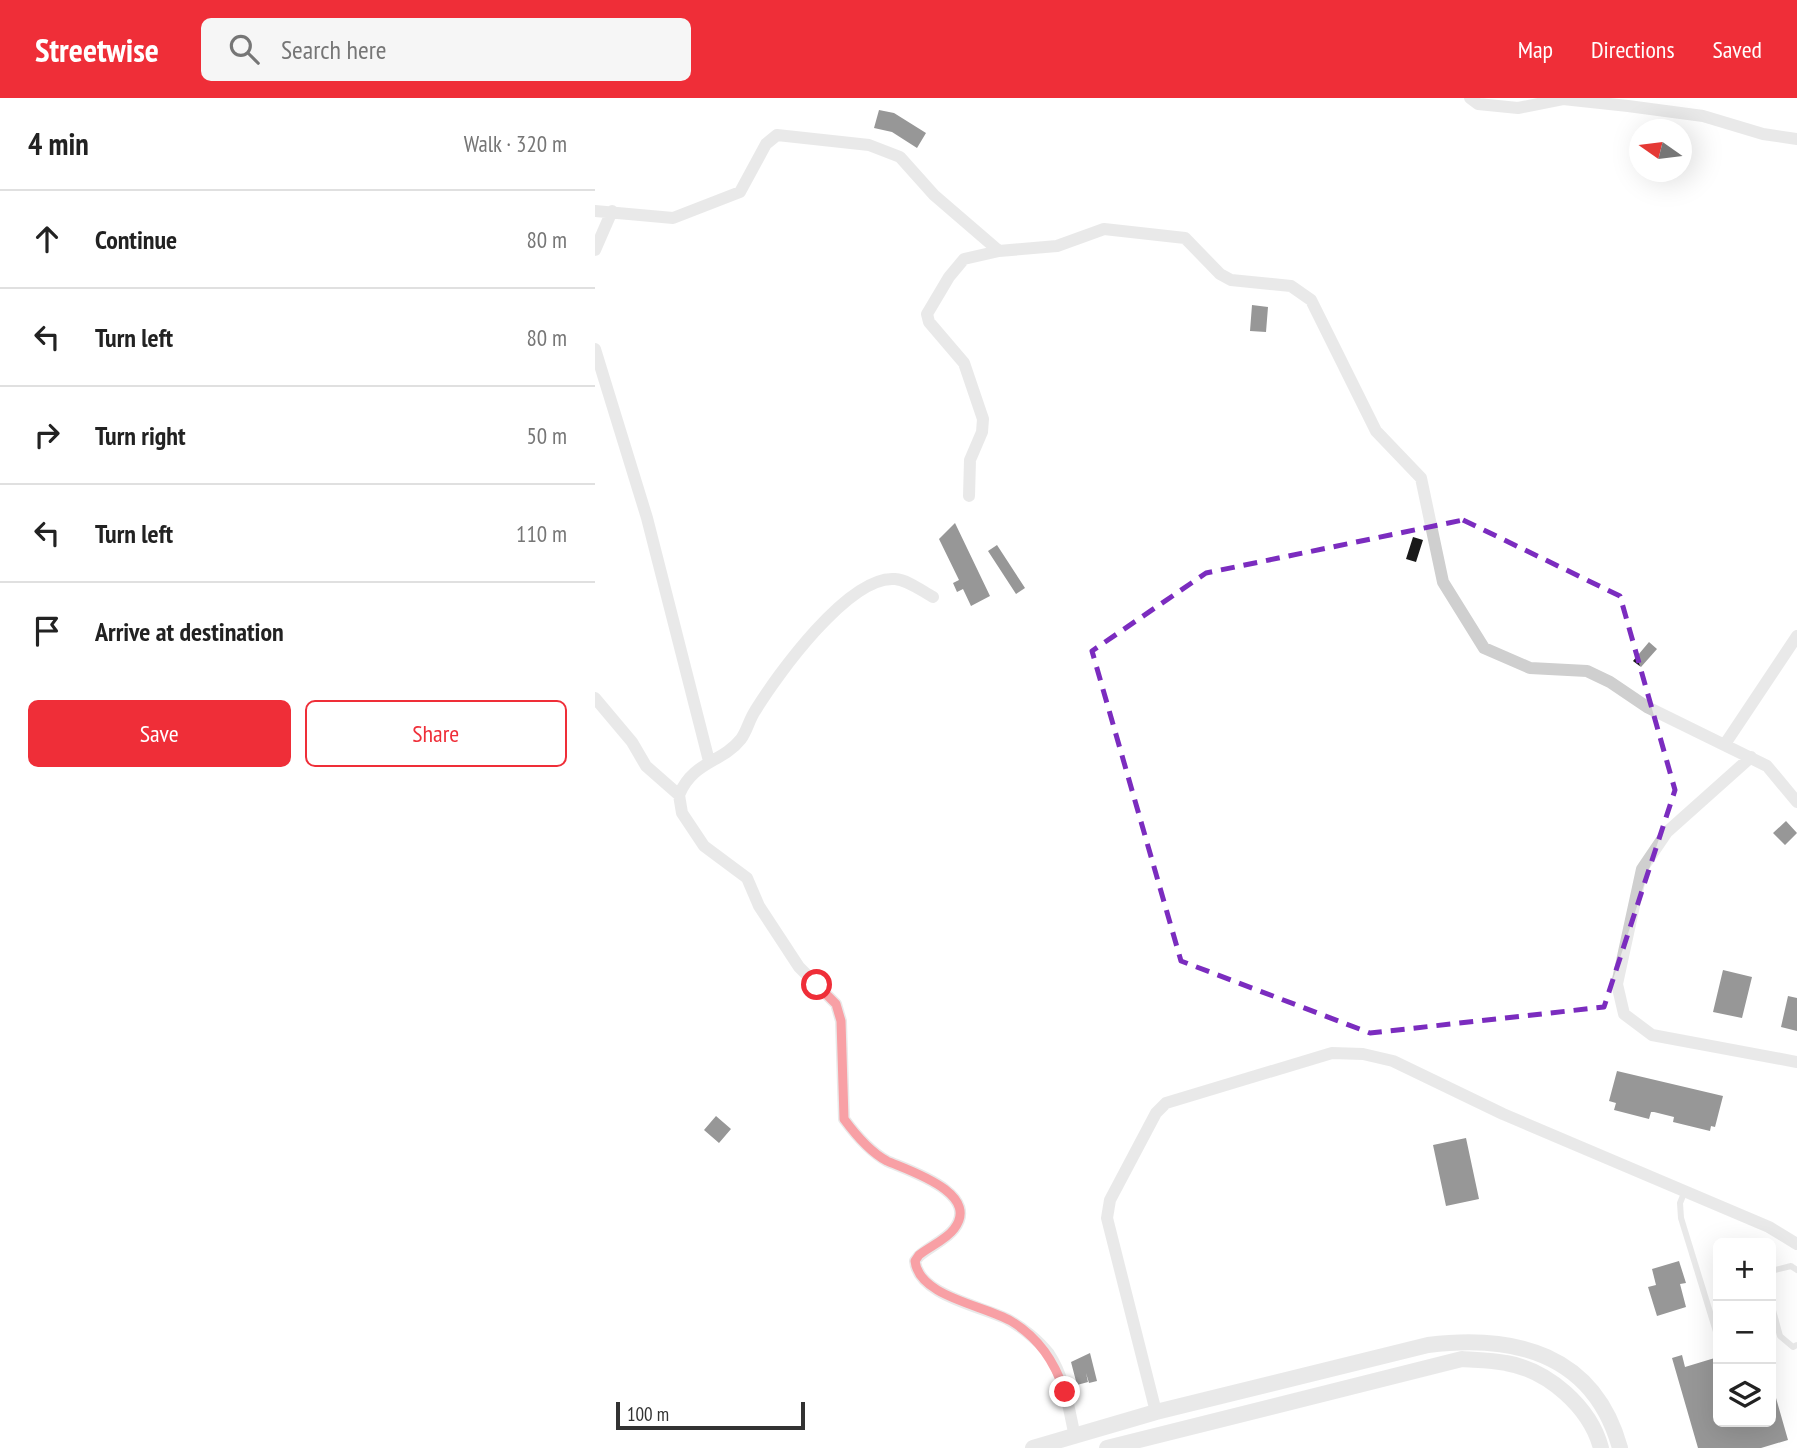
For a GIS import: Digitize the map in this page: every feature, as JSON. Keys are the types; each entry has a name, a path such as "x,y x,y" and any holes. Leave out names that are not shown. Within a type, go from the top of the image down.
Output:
{"street":[{"path":"1470,98 1478,104 1518,108 1563,99 1628,106 1703,116 1763,134 1797,139"},
{"path":"595,211 673,218 740,192 767,144 778,135 830,139 869,145 900,157 934,195 999,251"},
{"path":"595,250 612,211"},
{"path":"969,496 970,460 982,432 983,419 964,363 929,322 927,314 942,287 964,259 999,251 1057,246 1104,229 1185,238 1220,274 1231,280 1291,286 1311,300 1375,431 1421,478 1443,582 1484,648 1530,668 1587,671 1611,682 1647,707 1767,766 1797,802"},
{"path":"595,349 647,518 709,761"},
{"path":"933,597 903,581 892,579 874,583 855,595 800,648 756,709 740,741 684,781 679,795 682,813 704,846 747,878 759,906 799,967 836,1004 841,1021 844,1119 887,1160 931,1178 956,1202 959,1215 955,1229 919,1255 915,1261 916,1270 926,1281 953,1298 1011,1321 1036,1341 1057,1370 1075,1437"},
{"path":"1725,744 1797,636"},
{"path":"595,698 632,742 646,766 679,795"},
{"path":"1751,757 1667,832 1642,869 1617,985 1624,1014 1652,1035 1797,1062"},
{"path":"1156,1412 1107,1218 1110,1200 1156,1114 1166,1104 1332,1054 1363,1054 1393,1061 1503,1114 1769,1227 1797,1244"},
{"path":"1769,1227 1797,1229"},
{"path":"1033,1448 1156,1412 1428,1345 1469,1340 1512,1344 1549,1356 1577,1377 1604,1404 1620,1448"},
{"path":"1105,1428 1109,1448 1462,1359 1509,1363 1549,1381 1577,1403 1601,1448"}],"lane":[{"path":"1685,1191 1680,1203 1681,1218 1713,1322"},
{"path":"1776,1270 1791,1266 1797,1270"},
{"path":"1776,1321 1780,1336 1793,1347 1797,1345"}],"highlighted area":[{"path":"1463,520 1620,596 1675,790 1604,1007 1370,1033 1181,961 1092,651 1206,573"}],"building":[{"path":"879,110 894,113 926,133 917,148 892,132 874,128"},
{"path":"1252,305 1268,307 1266,332 1250,331"},
{"path":"955,523 990,596 971,606 963,589 957,592 953,583 959,580 939,539"},
{"path":"1413,537 1423,540 1416,562 1406,559"},
{"path":"997,545 1025,588 1016,594 988,551"},
{"path":"1649,642 1657,649 1641,667 1633,661"},
{"path":"1786,821 1797,833 1785,845 1773,833"},
{"path":"1723,970 1752,977 1742,1018 1713,1012"},
{"path":"1788,996 1797,998 1797,1031 1781,1027"},
{"path":"1617,1071 1723,1096 1715,1127 1711,1126 1710,1131 1673,1122 1674,1117 1654,1112 1651,1112 1649,1119 1614,1110 1616,1103 1609,1101"},
{"path":"716,1116 731,1129 719,1143 704,1130"},
{"path":"1466,1138 1479,1199 1446,1206 1433,1145"},
{"path":"1679,1261 1686,1283 1680,1284 1686,1307 1657,1316 1648,1287 1656,1285 1652,1269"},
{"path":"1090,1353 1097,1381 1089,1383 1086,1373 1088,1382 1077,1385 1071,1362"},
{"path":"1682,1355 1685,1367 1713,1359 1713,1427 1776,1427 1776,1398 1788,1440 1761,1448 1698,1448 1672,1358"}],"route":[{"path":"817,985 828,993 836,1004 841,1021 844,1119 873,1150 887,1160 931,1178 956,1202 959,1215 955,1229 919,1255 915,1261 916,1270 926,1281 953,1298 1011,1321 1036,1341 1048,1353 1065,1392"}]}
